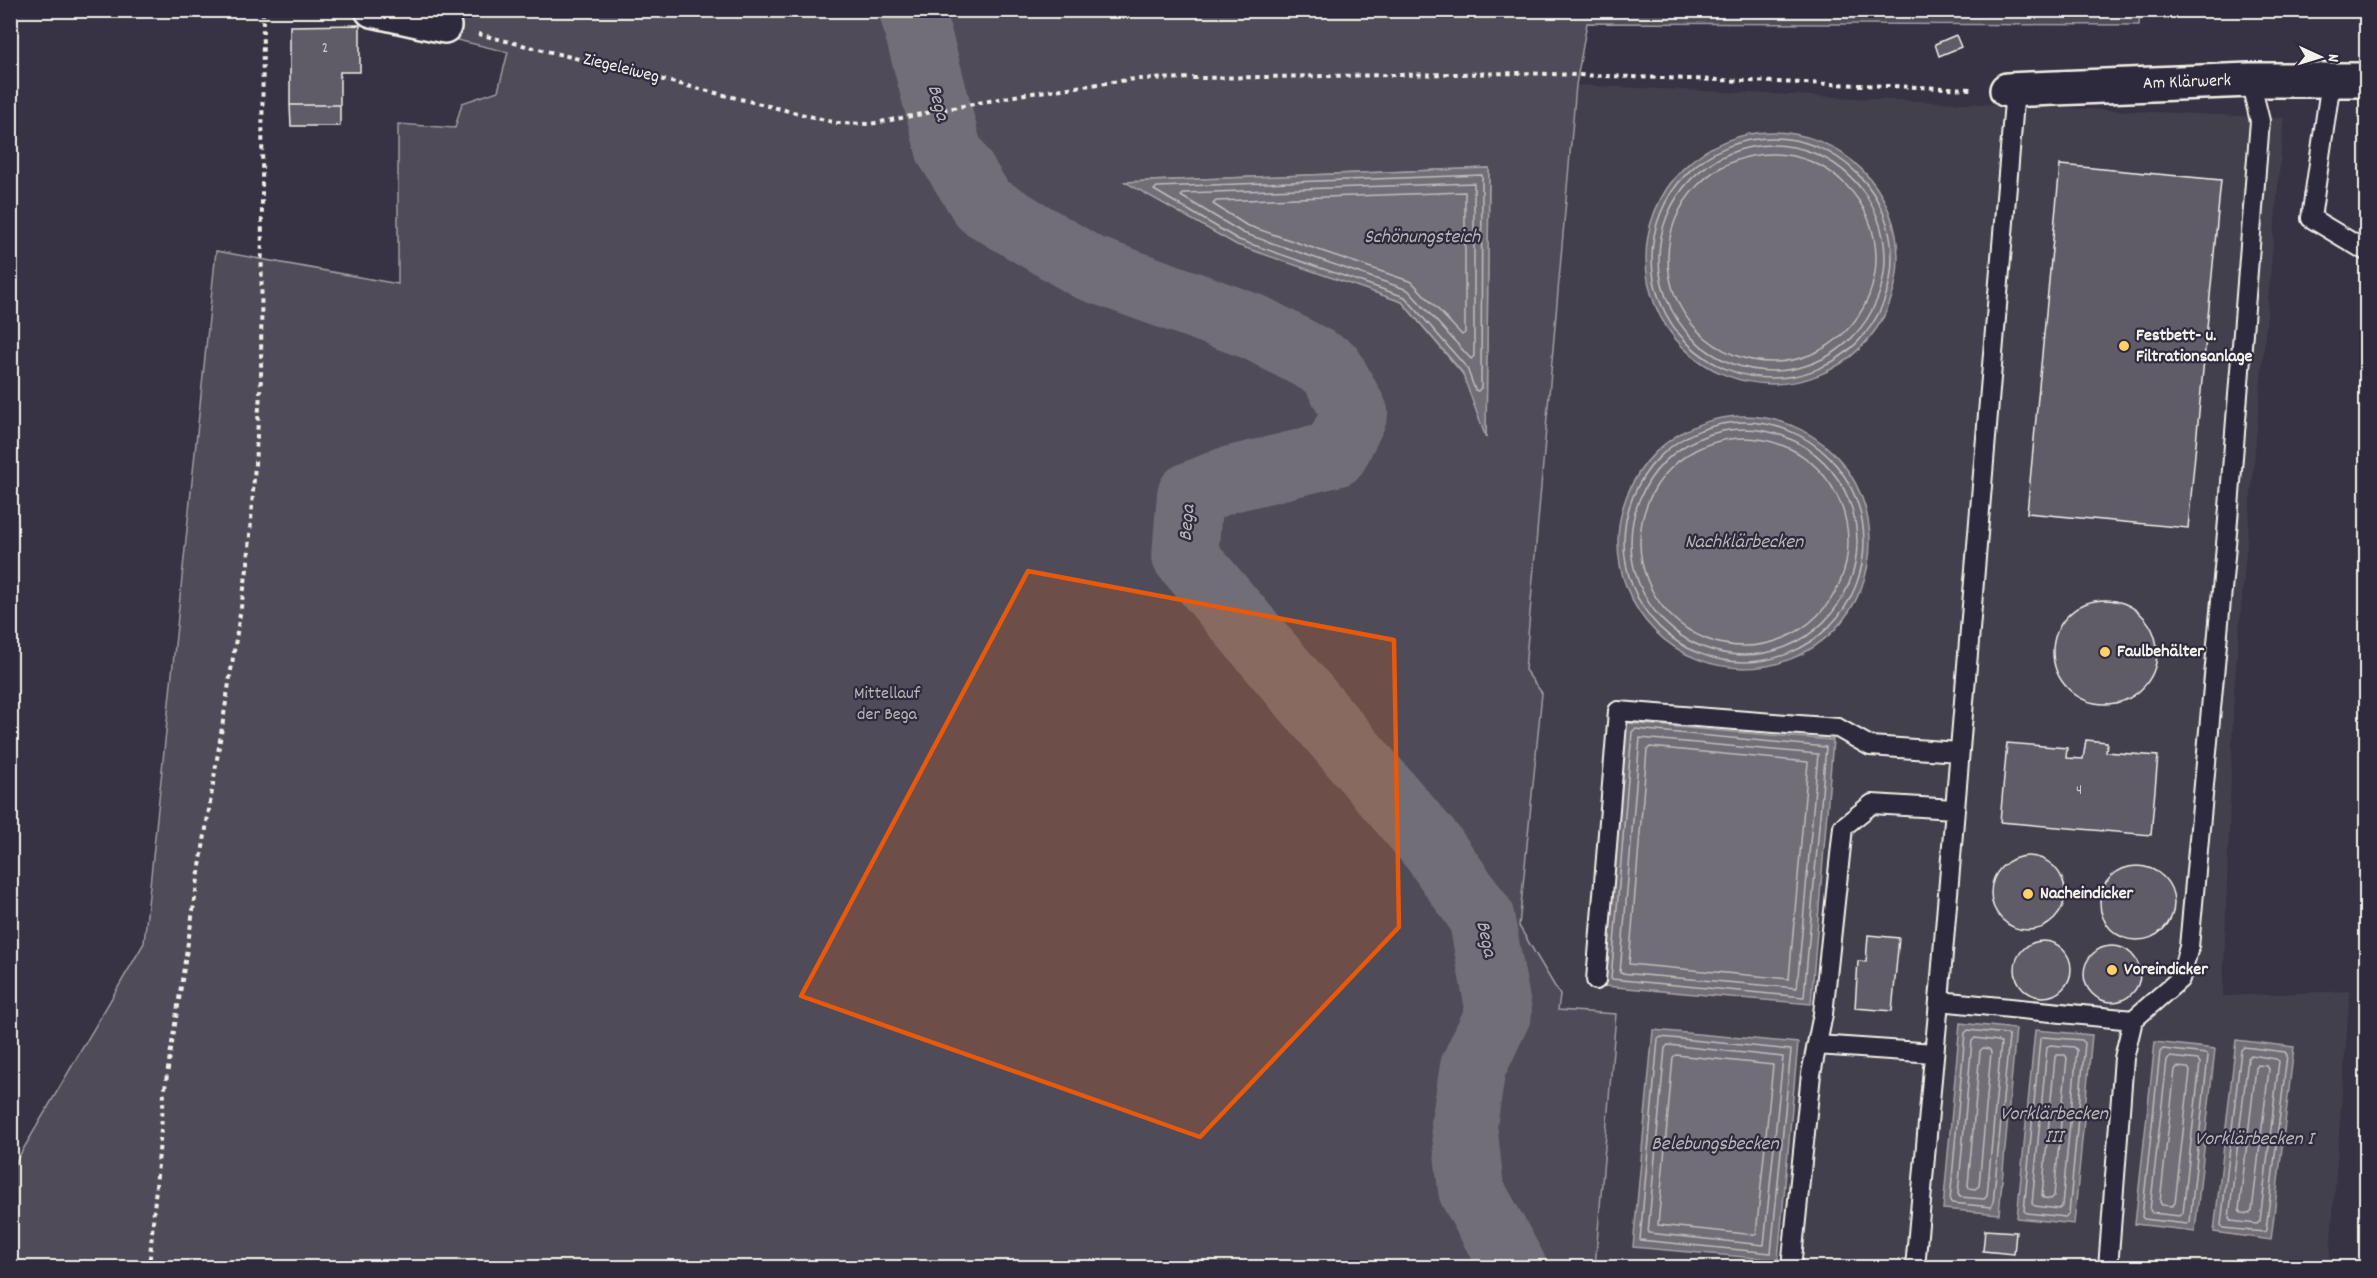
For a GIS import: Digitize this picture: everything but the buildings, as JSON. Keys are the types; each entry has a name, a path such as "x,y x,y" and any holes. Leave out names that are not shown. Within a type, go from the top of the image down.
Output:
{"street":[{"path":"372,10 444,26"},
{"name":"Am Klärwerk","path":"2011,90 2250,80 2367,80"}],"lane":[{"path":"2108,1268 2124,1058 2133,1020 2180,979 2189,947 2226,545 2260,121 2250,80"},
{"path":"2331,81 2312,218 2367,251"},
{"path":"1915,1268 1939,1001 2011,90"},
{"path":"1596,980 1618,711 1838,728 1870,746 1959,752"},
{"path":"1791,1268 1810,1074 1823,1014 1843,827 1872,804 1954,809"},
{"path":"1939,1001 2133,1020"},
{"path":"1817,1045 1934,1053"}],"path":[{"path":"149,1268 164,1094 248,562 261,379 263,10"},
{"name":"Ziegeleiweg","path":"444,26 837,123 870,124 1025,94 1135,79 1521,73 2011,90"}],"highlighted area":[{"path":"1028,571 1394,640 1399,927 1200,1137 801,996"}],"shaded area":[{"path":"1576,85 2284,118 2234,691 2223,996 2350,991 2329,1267 1595,1267 1616,1015 1496,1006"}],"green space":[{"name":"Mittellauf der Bega","path":"409,11 2140,11 2139,25 1587,23 1576,85 1525,670 1542,693 1519,926 1560,995 1558,1010 1616,1014 1595,1267 11,1268 11,1170 144,943 216,251 398,284 398,124 455,128 462,103 498,91 508,52 406,28","holes":["1489,168 1486,436 1467,379 1402,302 1227,239 1126,182"]}],"water":[{"path":"1760,132 1784,132 1809,137 1832,147 1852,160 1870,178 1883,198 1893,221 1898,258 1896,283 1889,306 1870,338 1852,356 1832,369 1809,379 1784,384 1760,384 1735,379 1712,369 1692,356 1674,338 1661,318 1651,295 1646,270 1646,246 1651,221 1661,198 1674,178 1692,160 1712,147 1735,137"},
{"name":"Schönungsteich","path":"1489,168 1486,438 1462,372 1402,302 1237,245 1125,182"},
{"name":"Nachklärbecken","path":"1732,416 1756,416 1781,421 1804,431 1824,444 1842,462 1855,482 1865,505 1870,542 1868,567 1861,590 1842,622 1824,640 1804,653 1781,663 1756,668 1732,668 1707,663 1684,653 1664,640 1646,622 1633,602 1623,579 1618,554 1618,530 1623,505 1633,482 1646,462 1664,444 1684,431 1707,421"},
{"path":"1627,723 1833,740 1811,1004 1604,986"},
{"path":"1960,1023 2016,1029 1999,1214 1943,1209"},
{"name":"Belebungsbecken","path":"1653,1030 1798,1043 1778,1260 1633,1247"},
{"name":"Vorklärbecken III","path":"2035,1030 2092,1035 2074,1224 2017,1218"},
{"name":"Vorklärbecken I","path":"2236,1040 2294,1047 2271,1240 2214,1232"},
{"path":"2155,1042 2215,1049 2195,1231 2135,1224"}],"waterway":[{"name":"Bega","path":"912,10 949,150 983,205 1087,267 1256,328 1331,368 1355,413 1335,454 1227,480 1190,495 1185,556 1433,848 1481,916 1499,1012 1473,1067 1464,1124 1471,1190 1514,1268"}],"place":[{"name":"Festbett- u. Filtrationsanlage","path":"2124,346"},
{"name":"Faulbehälter","path":"2105,652"},
{"name":"Nacheindicker","path":"2028,894"},
{"name":"Voreindicker","path":"2112,970"}]}
